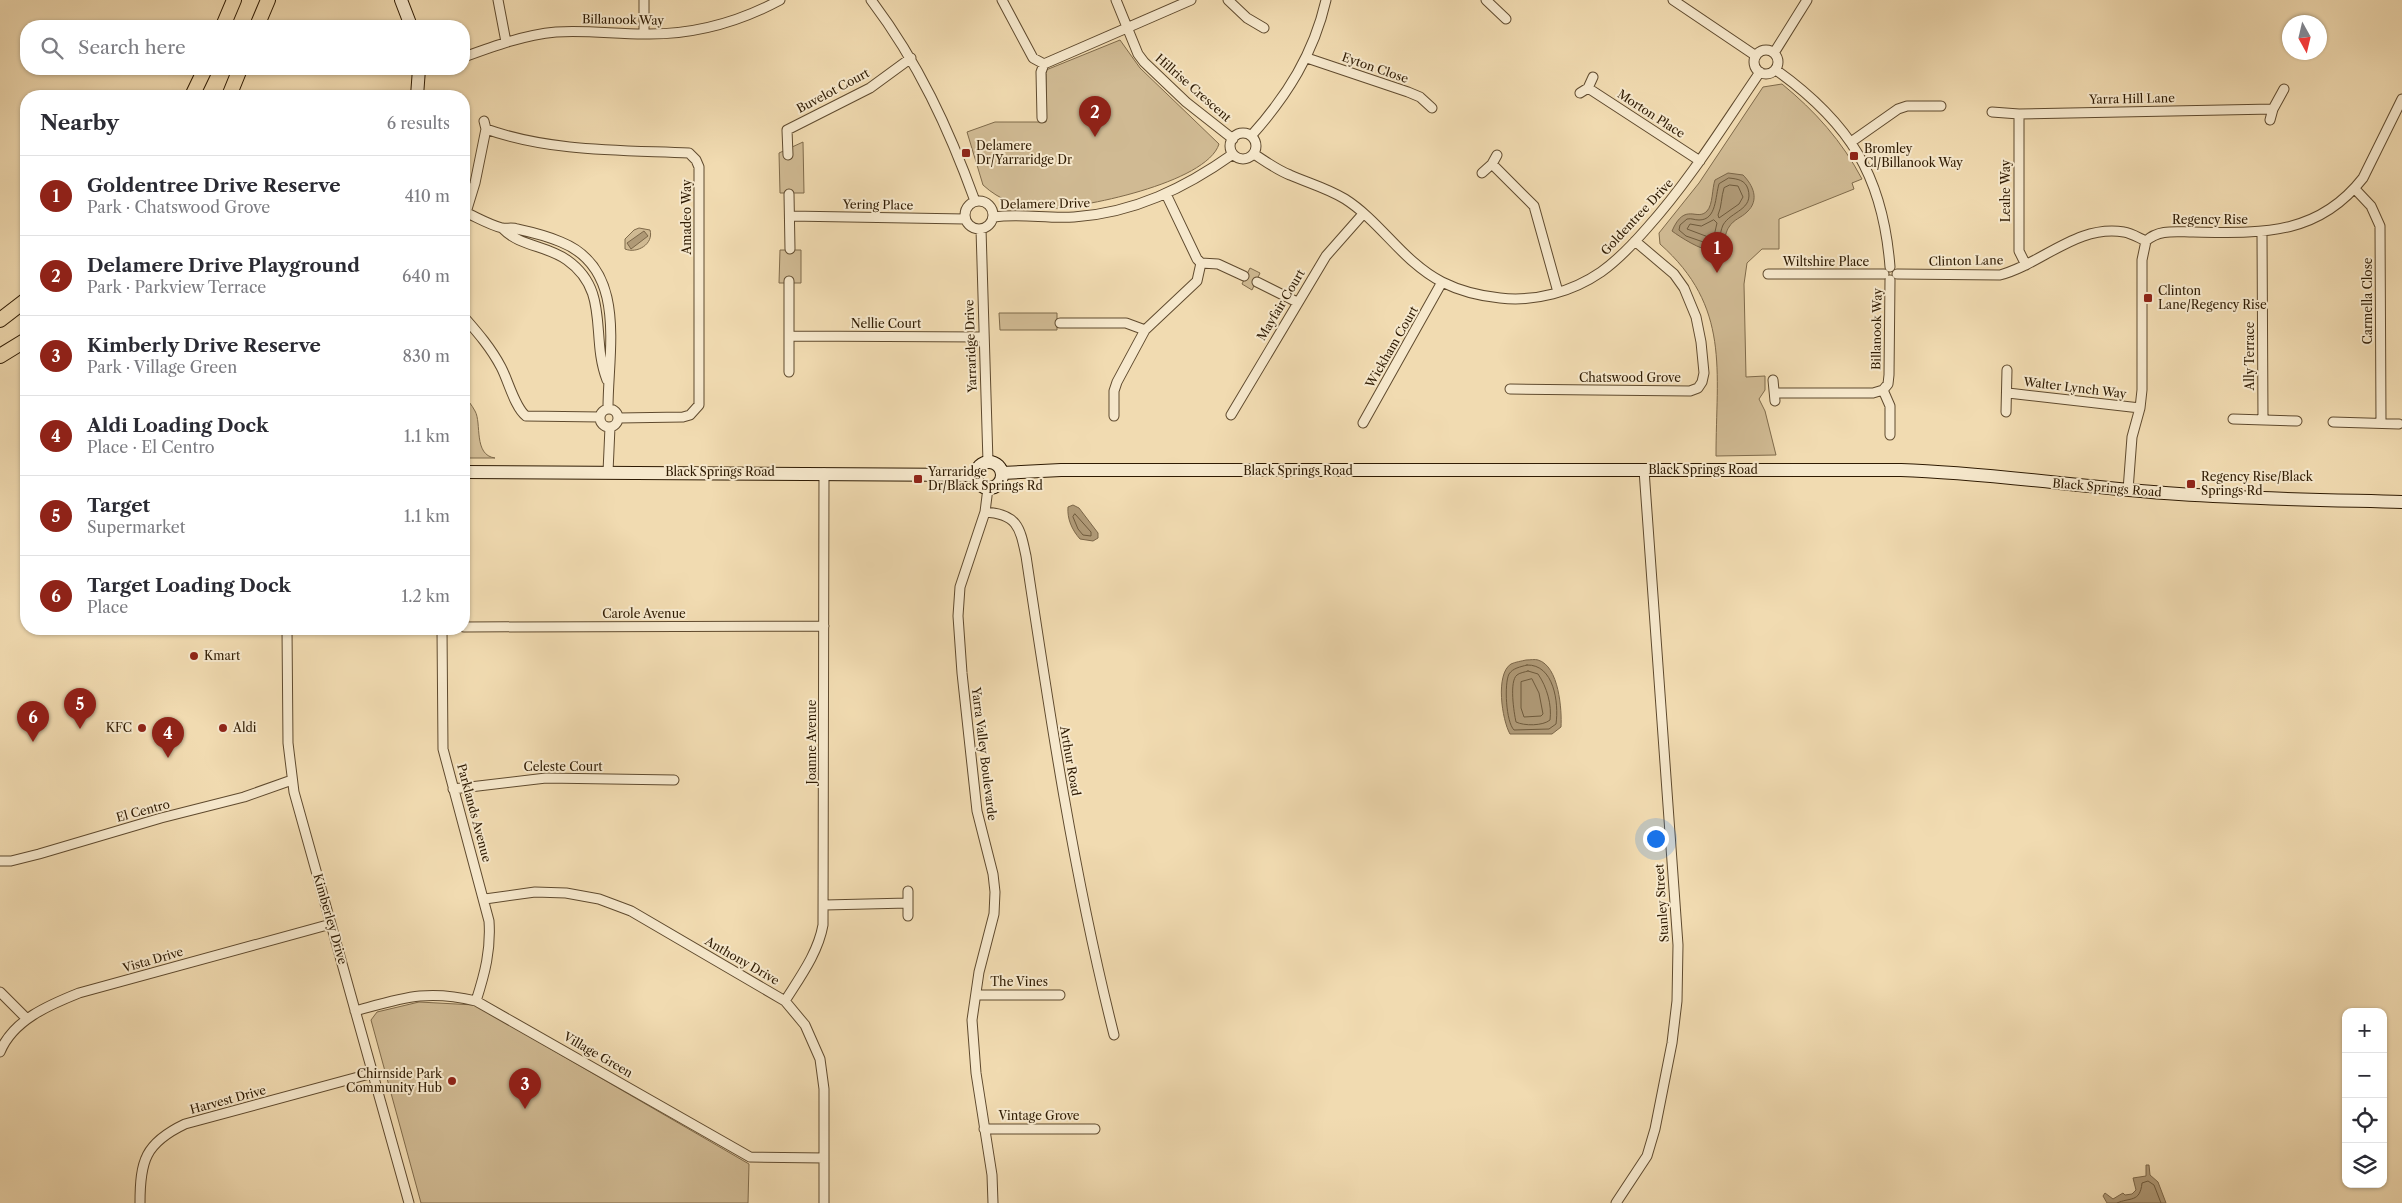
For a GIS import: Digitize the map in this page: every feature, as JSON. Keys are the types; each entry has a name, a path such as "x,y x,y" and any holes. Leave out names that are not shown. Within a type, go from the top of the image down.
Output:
{"highway":[{"path":"226,20 234,0"},
{"path":"260,20 268,0"},
{"path":"195,90 202,75"},
{"path":"231,90 237,75"},
{"path":"0,320 20,305"},
{"path":"0,356 20,344"}],"main road":[{"path":"401,0 409,20"},
{"path":"417,90 418,75"},
{"path":"988,462 998,466 1002,473 999,484 988,488 978,482 976,474 978,468 988,462"},
{"name":"Black Springs Road","path":"1002,473 1061,470 1962,472 2181,494 2402,502"},
{"name":"Black Springs Road","path":"470,472 976,474"}],"street":[{"path":"498,0 506,42"},
{"path":"644,0 644,34"},
{"name":"Billanook Way","path":"470,55 506,42 537,34 556,32 644,34 685,32 728,22 755,13 780,0"},
{"path":"871,0 911,58 939,111 975,201"},
{"path":"1002,0 1033,58 1044,64"},
{"name":"Hillrise Crescent","path":"1116,0 1144,62 1186,102 1233,139"},
{"path":"1042,118 1041,72 1044,64 1191,0"},
{"path":"1228,0 1247,18 1264,28"},
{"path":"1251,136 1278,104 1307,58 1317,33 1326,0"},
{"path":"1486,0 1506,19"},
{"path":"1673,0 1756,56"},
{"path":"1774,53 1807,0"},
{"path":"1764,50 1774,53 1779,63 1776,70 1767,74 1760,72 1754,63 1756,56 1764,50"},
{"name":"Buvelot Court","path":"788,155 787,130 870,88 911,58"},
{"name":"Eyton Close","path":"1307,58 1408,92 1420,97 1432,108"},
{"name":"Billanook Way","path":"1776,70 1804,90 1821,106 1850,142 1873,182 1881,202 1890,274 1889,375 1888,384 1883,390"},
{"name":"Goldentree Drive","path":"1254,154 1286,174 1333,191 1363,214 1408,258 1442,282 1483,296 1508,299 1532,298 1558,292 1580,284 1601,272 1635,241 1680,190 1760,72"},
{"path":"1580,93 1588,88 1592,77"},
{"name":"Morton Place","path":"1588,88 1700,161"},
{"path":"2270,120 2272,108 2284,88"},
{"name":"Regency Rise","path":"2146,241 2160,232 2262,233 2292,227 2310,220 2333,206 2354,189 2373,160 2402,99"},
{"path":"1850,142 1898,109 1907,106 1941,106"},
{"name":"Yarra Hill Lane","path":"1992,112 2019,114 2272,108"},
{"name":"Leahe Way","path":"2019,114 2019,251 2026,265"},
{"name":"Amadeo Way","path":"470,193 485,125 526,141 552,146 689,153 696,160 699,167 699,405 690,415 683,417 619,418"},
{"path":"1239,134 1251,136 1256,143 1254,154 1243,159 1233,154 1230,146 1233,139 1239,134"},
{"name":"Delamere Drive","path":"994,217 1072,217 1095,215 1137,205 1192,182 1233,154"},
{"path":"1482,173 1492,164 1497,155"},
{"path":"1492,164 1534,206 1558,292"},
{"name":"Carmella Close","path":"2354,189 2371,206 2380,226 2381,422"},
{"path":"790,194 790,249"},
{"path":"1166,194 1197,259 1201,263 1218,264 1244,276"},
{"path":"975,201 984,201 990,206 994,217 989,225 981,229 973,228 965,219 966,210 975,201"},
{"name":"Mayfair Court","path":"1231,415 1296,302 1326,256 1363,214"},
{"name":"Yering Place","path":"790,216 965,219"},
{"path":"470,218 502,228 515,228 562,242 578,252 595,270 603,283 609,303 608,408"},
{"path":"502,228 511,237 520,242 565,259 586,278 594,296 598,352 608,383"},
{"name":"Yarraridge Drive","path":"981,229 988,462"},
{"name":"Clinton Lane","path":"1890,274 2000,275 2026,265 2053,249 2090,234 2110,231 2125,232 2146,241"},
{"name":"Ally Terrace","path":"2262,233 2263,420"},
{"name":"Chatswood Grove","path":"1510,390 1690,391 1698,388 1704,373 1702,342 1691,303 1674,274 1635,241"},
{"path":"2128,490 2132,437 2140,408 2142,260 2146,241"},
{"path":"1114,416 1114,391 1117,382 1145,330 1197,281 1201,263"},
{"name":"Wiltshire Place","path":"1768,274 1890,274"},
{"path":"789,281 789,372"},
{"path":"1257,282 1296,302"},
{"name":"Wickham Court","path":"1363,424 1442,282"},
{"path":"1060,324 1126,323 1145,330"},
{"path":"470,324 486,342 510,384 519,408 526,416 600,417"},
{"name":"Nellie Court","path":"790,336 983,337"},
{"name":"Walter Lynch Way","path":"2006,412 2008,393 2007,370"},
{"path":"1773,380 1775,397 1873,393 1883,390 1890,406 1890,435"},
{"name":"Walter Lynch Way","path":"2008,393 2140,408"},
{"path":"608,408 616,411 619,418 615,425 610,427 602,424 600,417 604,410 608,408"},
{"path":"2233,419 2297,421"},
{"path":"2333,422 2399,424"},
{"path":"608,472 610,427"},
{"name":"Stanley Street","path":"1616,1203 1647,1156 1672,1043 1677,1000 1678,944 1644,470"},
{"name":"Joanne Avenue","path":"785,1001 820,939 824,904 824,473"},
{"name":"Yarra Valley Boulevarde","path":"988,488 985,512 960,587 958,616 962,673 977,811 993,874 995,892 994,914 979,972 978,995 972,1020 973,1044 992,1176 993,1203"},
{"name":"Arthur Road","path":"985,512 1000,513 1012,518 1020,531 1026,556 1057,764 1101,981 1114,1035"},
{"name":"Carole Avenue","path":"470,627 824,626"},
{"name":"Kimberley Drive","path":"287,635 288,743 292,780 409,1203"},
{"name":"Parklands Avenue","path":"442,635 444,749 485,899 491,942 488,963 476,1001"},
{"name":"Celeste Court","path":"454,789 546,778 674,780"},
{"name":"El Centro","path":"0,861 11,861 47,852 161,818 244,797 292,780"},
{"path":"908,891 908,916"},
{"name":"Anthony Drive","path":"485,899 535,892 566,893 599,899 630,911 785,1001 804,1025 820,1059 824,1089 824,1203"},
{"path":"824,904 908,903"},
{"name":"Vista Drive","path":"0,1052 2,1046 27,1019 51,1004 80,993 331,924"},
{"path":"0,992 27,1019"},
{"name":"Village Green","path":"355,1011 430,994 454,995 476,1001 750,1156 824,1158"},
{"name":"The Vines","path":"978,995 1060,995"},
{"name":"Harvest Drive","path":"140,1203 141,1171 146,1157 154,1143 168,1132 185,1124 373,1073"},
{"name":"Vintage Grove","path":"984,1129 1095,1128"}],"shaded area":[{"path":"1120,40 1140,68 1219,144 1210,158 1192,171 1168,182 1112,199 1060,208 1042,209 1018,205 996,195 983,185 967,132 995,122 1046,122 1046,70"},
{"path":"1782,84 1827,127 1846,152 1862,179 1852,183 1854,189 1779,219 1779,249 1762,249 1747,263 1744,284 1746,377 1765,376 1765,390 1759,399 1765,411 1776,455 1716,456 1717,368 1715,341 1709,316 1699,292 1683,268 1660,244 1659,233 1699,183 1763,87"},
{"path":"803,142 804,193 780,193 779,153"},
{"path":"639,228 650,230 651,235 647,243 639,249 625,249 625,239 634,230"},
{"path":"780,250 801,250 801,283 779,283"},
{"path":"1250,268 1260,273 1252,290 1242,284"},
{"path":"999,313 1057,313 1057,330 1000,330"},
{"path":"470,403 477,416 481,445 488,456 495,458 470,458"},
{"path":"419,1002 475,1005 749,1164 748,1203 421,1203 371,1020 377,1012"}],"water":[{"path":"1728,173 1743,175 1750,183 1754,198 1751,207 1745,214 1729,227 1722,245 1714,250 1707,250 1672,231 1677,222 1686,214 1699,215 1707,211 1715,180"},
{"path":"644,231 648,236 631,249 627,243"},
{"path":"1073,505 1079,508 1098,533 1098,538 1093,541 1080,539 1077,536 1068,516 1068,507"},
{"path":"1526,660 1537,660 1545,664 1555,679 1560,700 1561,727 1552,734 1510,734 1507,727 1501,698 1503,677 1506,669 1511,664"},
{"path":"2146,1165 2149,1165 2150,1175 2158,1182 2166,1203 2107,1203 2103,1196 2105,1193 2113,1199 2123,1193 2125,1195 2132,1194 2136,1190 2133,1178 2146,1176"}],"place":[{"name":"Delamere Drive Playground","path":"1095,137"},
{"name":"Delamere Dr/Yarraridge Dr","path":"966,153"},
{"name":"Bromley Cl/Billanook Way","path":"1854,156"},
{"name":"Goldentree Drive Reserve","path":"1717,273"},
{"name":"Clinton Lane/Regency Rise","path":"2148,298"},
{"name":"Yarraridge Dr/Black Springs Rd","path":"918,479"},
{"name":"Regency Rise/Black Springs Rd","path":"2191,484"},
{"name":"Kmart","path":"194,656"},
{"name":"KFC","path":"142,728"},
{"name":"Aldi","path":"223,728"},
{"name":"Target","path":"80,729"},
{"name":"Target Loading Dock","path":"33,742"},
{"name":"Aldi Loading Dock","path":"168,758"},
{"name":"Chirnside Park Community Hub","path":"452,1081"},
{"name":"Kimberly Drive Reserve","path":"525,1109"}]}
